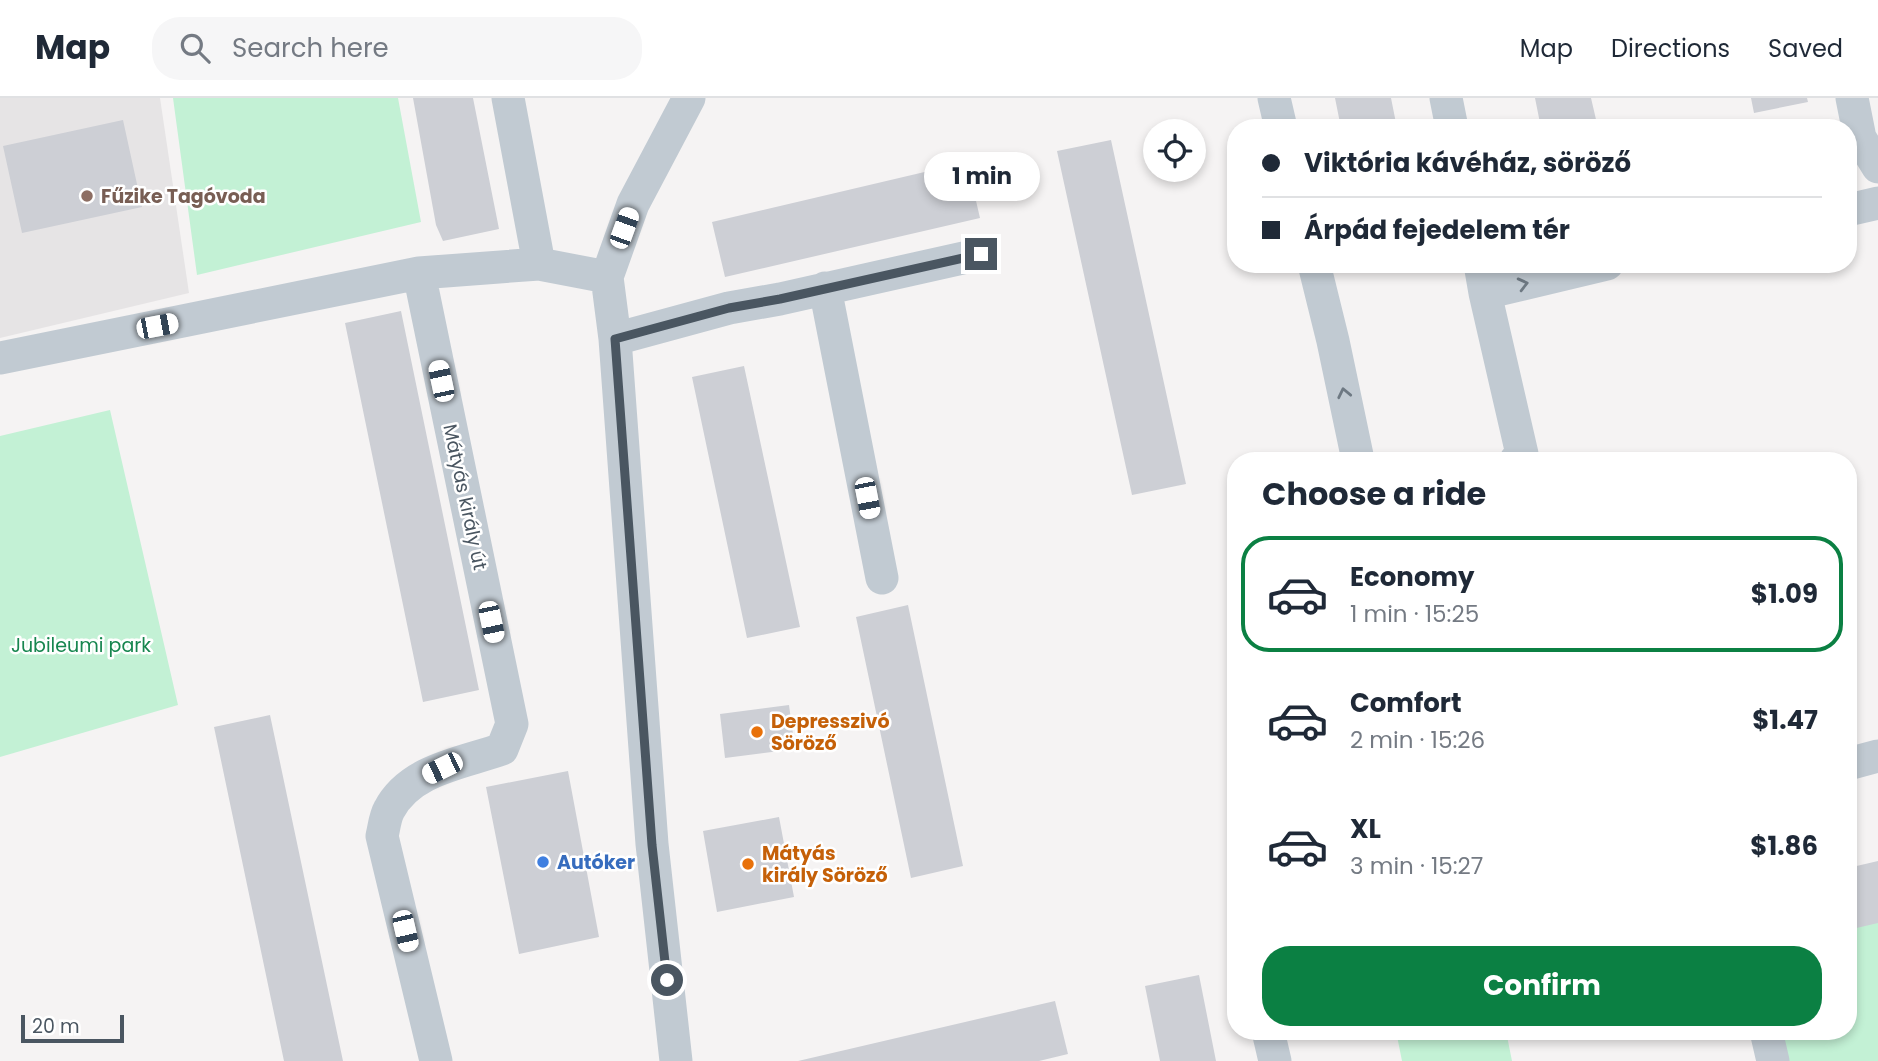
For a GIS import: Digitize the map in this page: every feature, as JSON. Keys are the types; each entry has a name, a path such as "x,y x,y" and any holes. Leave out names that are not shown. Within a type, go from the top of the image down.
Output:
{"street":[{"path":"508,98 539,264"},
{"path":"676,1061 652,845 615,339 607,277 633,204 690,98"},
{"path":"1274,98 1279,119"},
{"path":"1446,98 1450,119"},
{"path":"1852,98 1856,119"},
{"path":"1857,123 1860,138 1878,167"},
{"path":"1857,208 1878,203"},
{"path":"615,339 729,308 981,254"},
{"path":"0,358 419,273 539,264 607,277"},
{"name":"Mátyás király út","path":"419,273 512,724 502,749 442,768 410,783 388,810 382,836 436,1061"},
{"path":"1316,273 1356,452"},
{"path":"1522,452 1483,279 1533,273"},
{"path":"825,288 882,578"},
{"path":"1857,762 1878,757"},
{"path":"1270,1040 1275,1061"},
{"path":"1768,1040 1773,1061"}],"shaded area":[{"name":"Fűzike Tagóvoda","path":"0,98 160,98 189,293 0,338"}],"green space":[{"path":"173,98 398,98 421,222 197,275"},
{"name":"Jubileumi park","path":"110,410 178,705 0,757 0,436"},
{"path":"1878,912 1878,1061 1788,1061 1782,1040 1857,1040 1857,917"},
{"path":"1398,1040 1508,1040 1512,1061 1402,1061"}],"building":[{"path":"413,98 473,98 499,229 443,241 436,225"},
{"path":"1335,98 1391,98 1395,119 1339,119"},
{"path":"1535,98 1591,98 1596,119 1539,119"},
{"path":"1751,98 1807,98 1808,102 1754,113"},
{"path":"123,120 142,207 22,233 3,146"},
{"path":"1111,140 1186,484 1132,495 1057,151"},
{"path":"967,162 980,218 725,277 712,222"},
{"path":"401,311 479,690 423,702 345,323"},
{"path":"744,366 800,627 747,638 692,377"},
{"path":"908,605 963,866 911,878 856,617"},
{"name":"Depresszivó Söröző","path":"789,705 795,749 725,758 720,714"},
{"path":"270,715 343,1061 284,1061 214,727"},
{"name":"Autóker","path":"568,771 599,937 519,954 486,787"},
{"name":"Mátyás király Söröző","path":"779,817 794,897 717,912 703,831"},
{"path":"1878,861 1878,923 1857,928 1857,866"},
{"path":"1199,975 1216,1061 1160,1061 1145,986"},
{"path":"1055,1001 1068,1054 1039,1061 798,1061"}],"place":[{"name":"Fűzike Tagóvoda","path":"87,196"},
{"name":"Depresszivó Söröző","path":"757,732"},
{"name":"Autóker","path":"543,862"},
{"name":"Mátyás király Söröző","path":"748,864"}],"route":[{"path":"667,980 652,845 615,339 729,308 981,254"}]}
